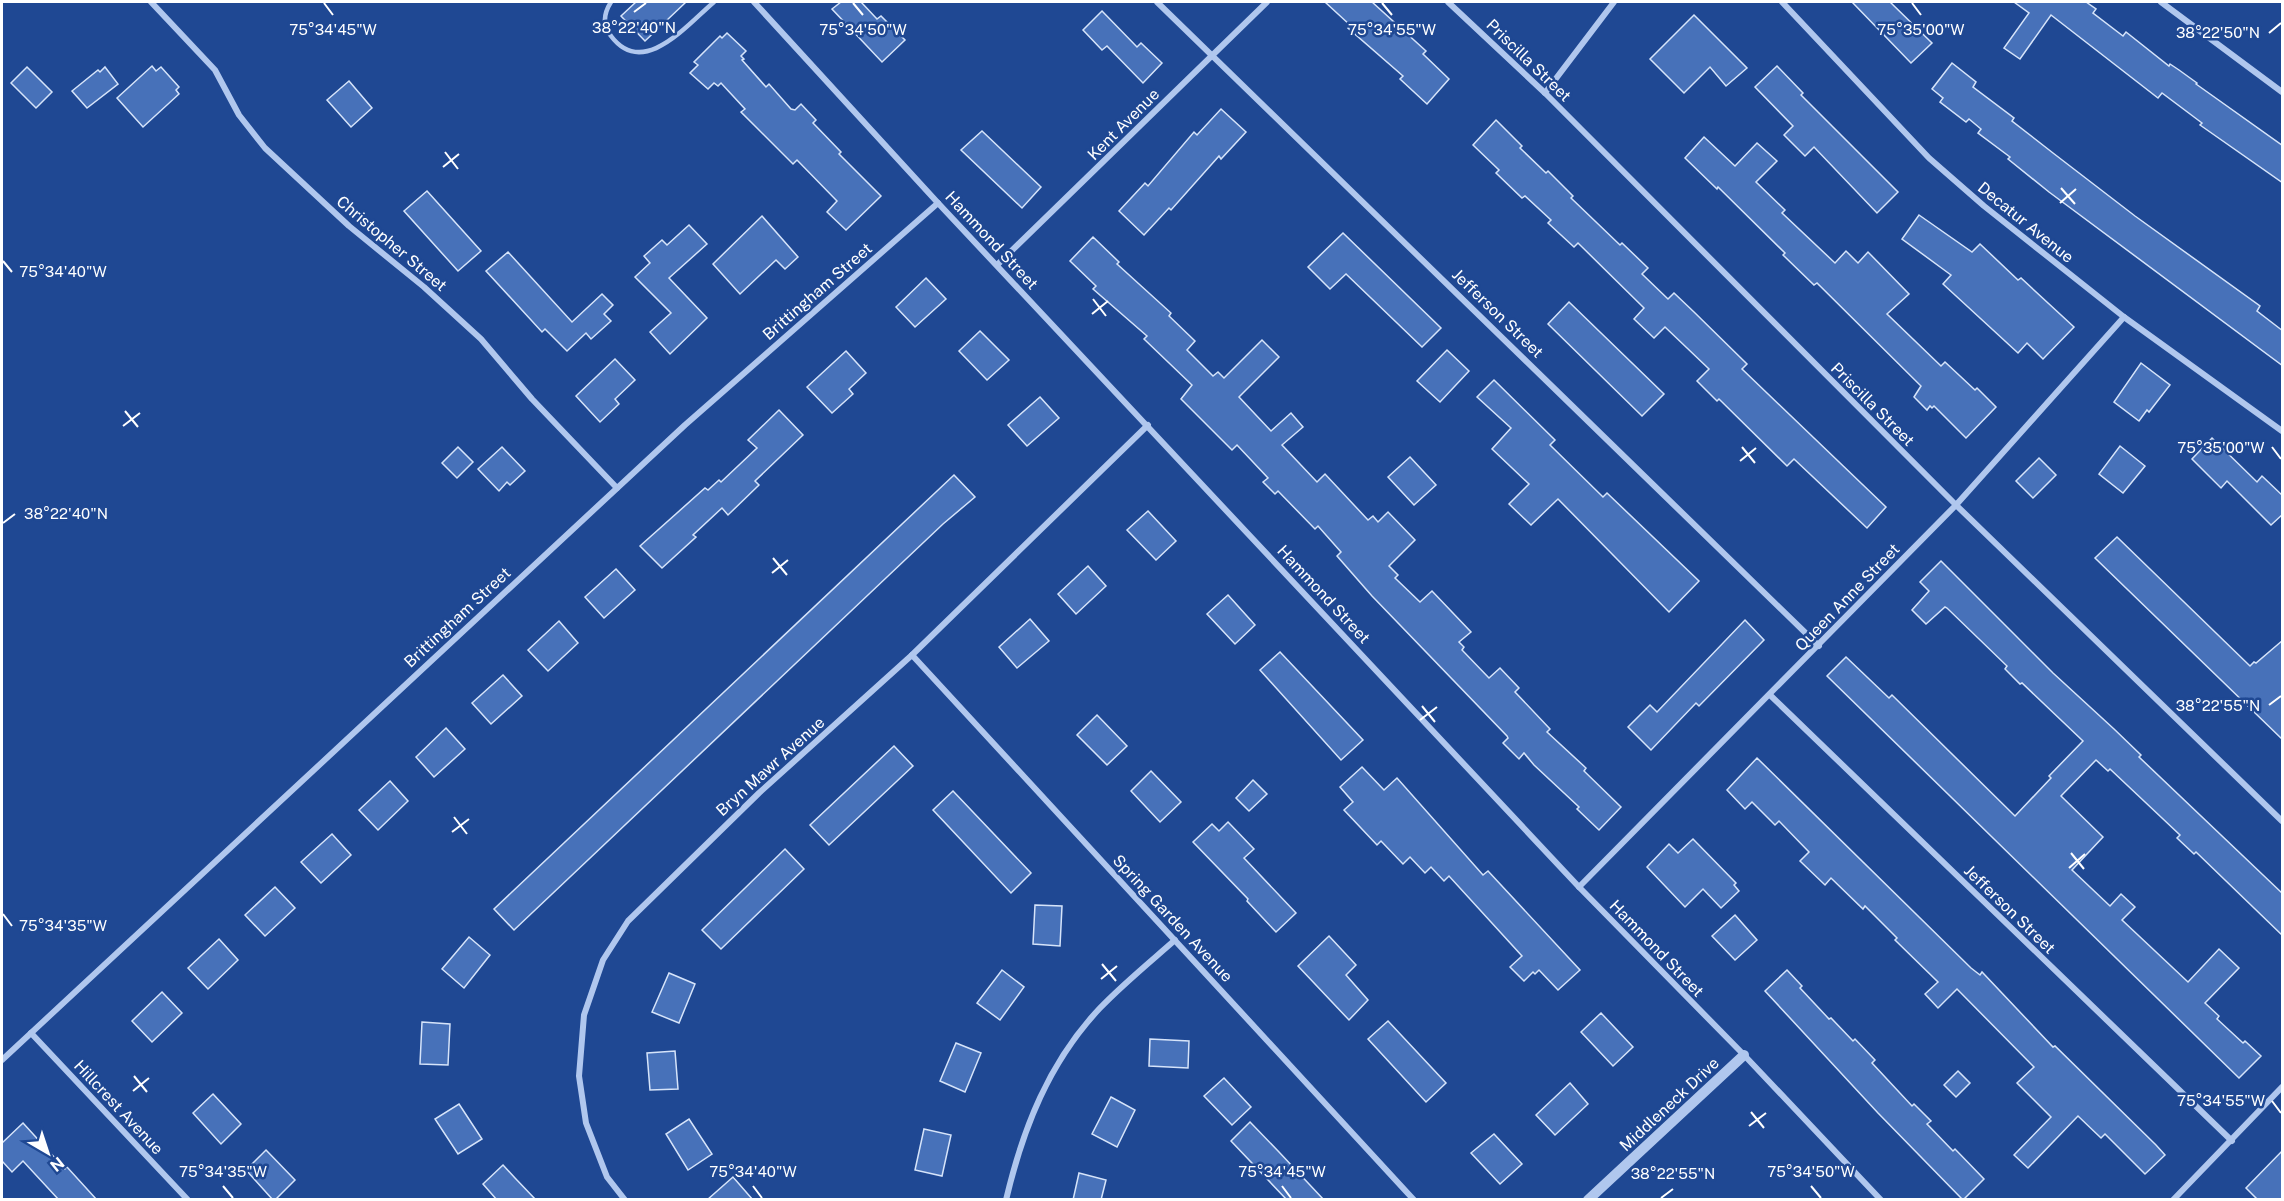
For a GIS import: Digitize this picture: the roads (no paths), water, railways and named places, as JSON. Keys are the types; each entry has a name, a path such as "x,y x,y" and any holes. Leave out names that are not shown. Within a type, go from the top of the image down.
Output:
{"street":[{"name":"Christopher Street","path":"151,2 215,70 239,115 271,155 349,226 424,287 481,339 532,399 617,488"},
{"name":"Hammond Street","path":"754,2 938,203 1579,887 1744,1055 1881,1200"},
{"name":"Jefferson Street","path":"1156,2 1260,100 1819,646"},
{"name":"Kent Avenue","path":"997,265 1210,55 1267,2"},
{"name":"Priscilla Street","path":"1448,2 1545,93 1956,505 2283,821"},
{"path":"1545,93 1614,2"},
{"name":"Decatur Avenue","path":"1782,2 1929,158 1984,206 2124,317 2283,431"},
{"path":"2161,2 2283,92"},
{"name":"Brittingham Street","path":"2,1060 685,425 938,203"},
{"name":"Queen Anne Street","path":"1579,887 1956,505 2124,317"},
{"name":"Bryn Mawr Avenue","path":"625,1200 607,1176 586,1123 579,1076 584,1015 603,960 628,921 759,793 912,655 1148,425"},
{"name":"Spring Garden Avenue","path":"912,655 1414,1200"},
{"name":"Jefferson Street","path":"1770,695 2232,1141"},
{"path":"1006,1200 1016,1157 1055,1066 1101,1007 1175,940"},
{"name":"Hillcrest Avenue","path":"31,1033 188,1200"},
{"name":"Middleneck Drive","path":"1588,1200 1744,1055"},
{"path":"2173,1200 2282,1091"}],"lane":[{"path":"611,2 606,10 607,31 623,49 634,54 653,50 670,40 714,2"}]}
